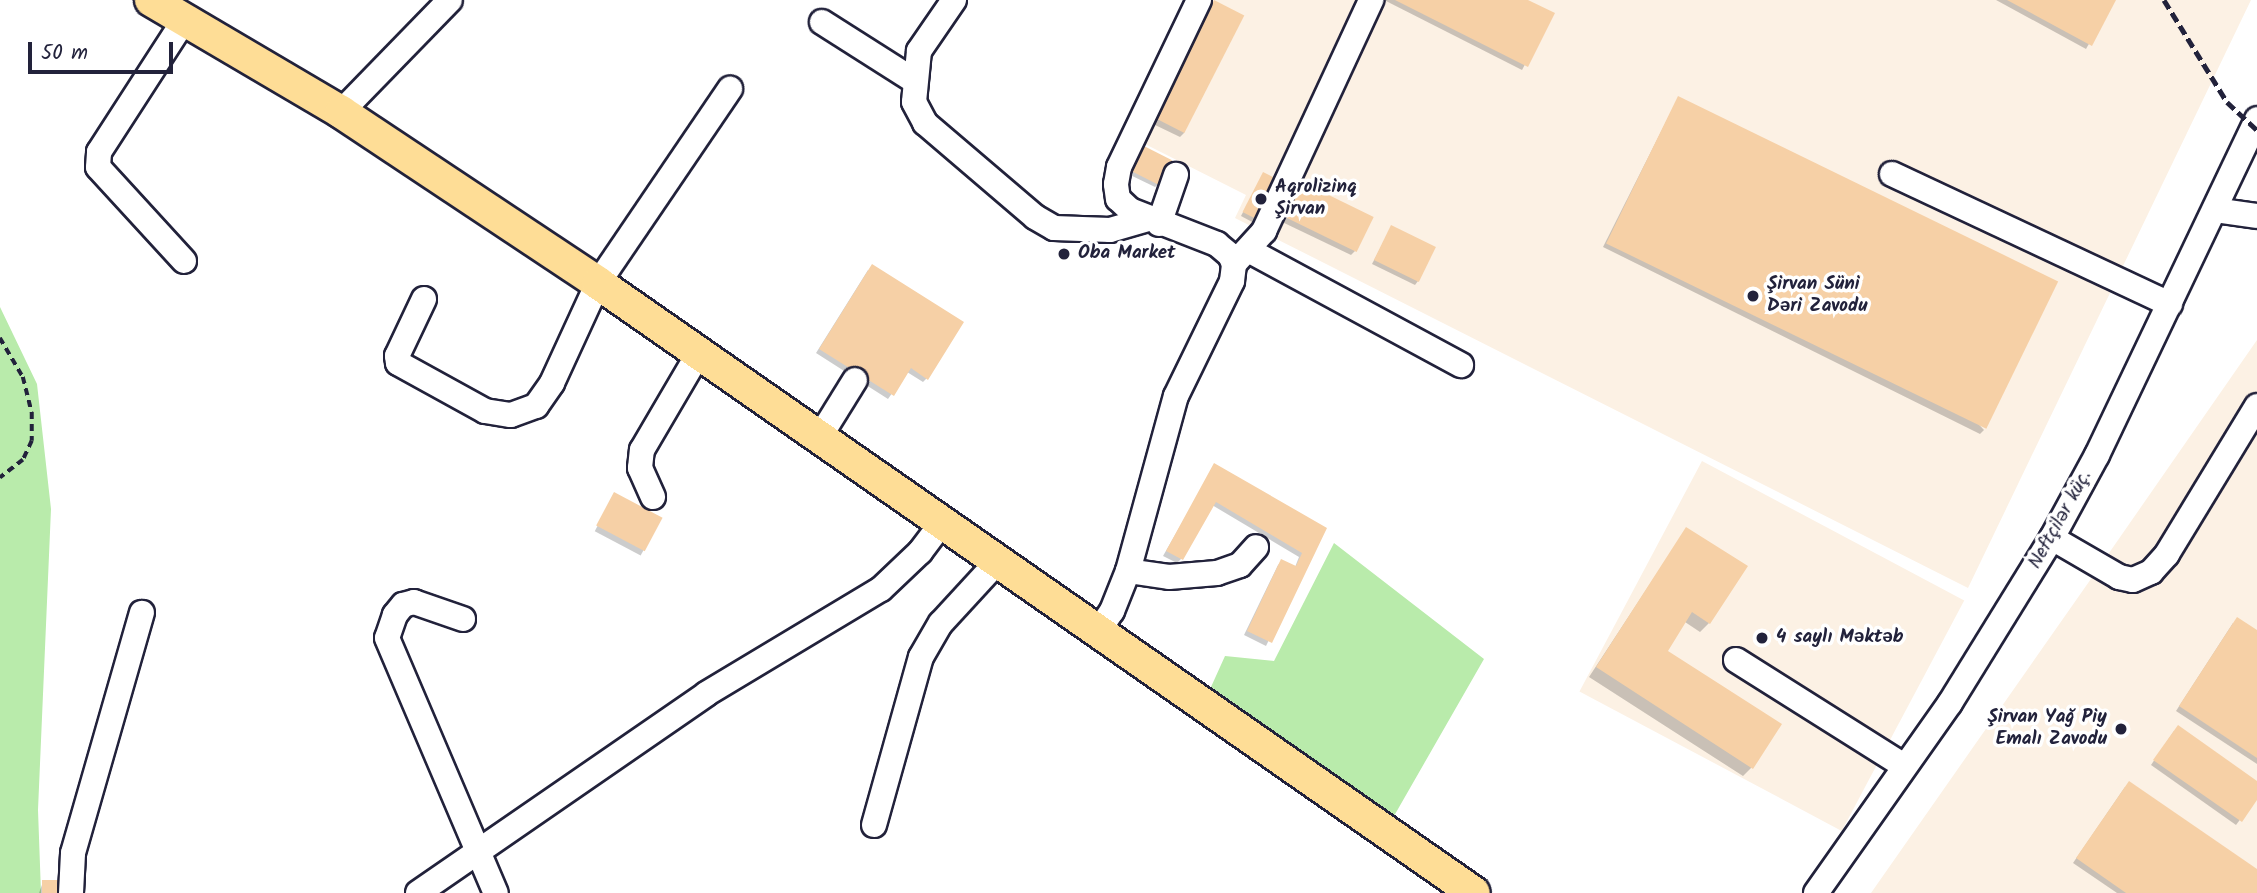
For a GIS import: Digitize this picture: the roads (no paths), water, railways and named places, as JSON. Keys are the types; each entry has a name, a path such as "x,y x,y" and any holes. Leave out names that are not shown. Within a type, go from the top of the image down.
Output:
{"main road":[{"path":"165,6 341,111 598,283 1097,633 1475,893"}],"street":[{"path":"341,111 450,0"},
{"path":"954,0 919,51 913,80 914,103 925,123 1035,217 1054,228 1081,232 1153,222"},
{"path":"1199,0 1119,167 1118,200 1153,222 1217,244 1461,365"},
{"path":"1097,633 1128,571 1176,396 1242,257 1371,0"},
{"path":"165,6 99,152 97,167 184,261"},
{"path":"822,22 913,80"},
{"path":"424,299 398,363 485,411 511,415 536,405 552,383 598,283 730,89"},
{"name":"Neftçilər küç.","path":"1816,893 1950,703 2052,538 2170,304 2257,119"},
{"path":"1892,174 2170,304"},
{"path":"1153,222 1176,175"},
{"path":"2215,210 2257,216"},
{"path":"653,497 640,468 642,450 699,353"},
{"path":"819,438 855,380"},
{"path":"2052,538 2119,577 2133,580 2151,572 2167,554 2257,406"},
{"path":"419,893 706,694 881,589 942,523"},
{"path":"1128,571 1169,577 1217,573 1240,565 1256,547"},
{"path":"874,825 921,657 941,623 997,562"},
{"path":"463,619 414,602 403,605 387,638 496,893"},
{"path":"71,893 73,853 142,613"},
{"path":"1735,660 1904,766"}],"railway":[{"path":"2164,0 2227,102 2257,130"}],"place":[{"name":"Aqrolizinq Şirvan","path":"1261,199"},
{"name":"Oba Market","path":"1064,254"},
{"name":"Şirvan Süni Dəri Zavodu","path":"1753,296"},
{"name":"4 saylı Məktəb","path":"1762,638"},
{"name":"Şirvan Yağ Piy Emalı Zavodu","path":"2121,729"}]}
